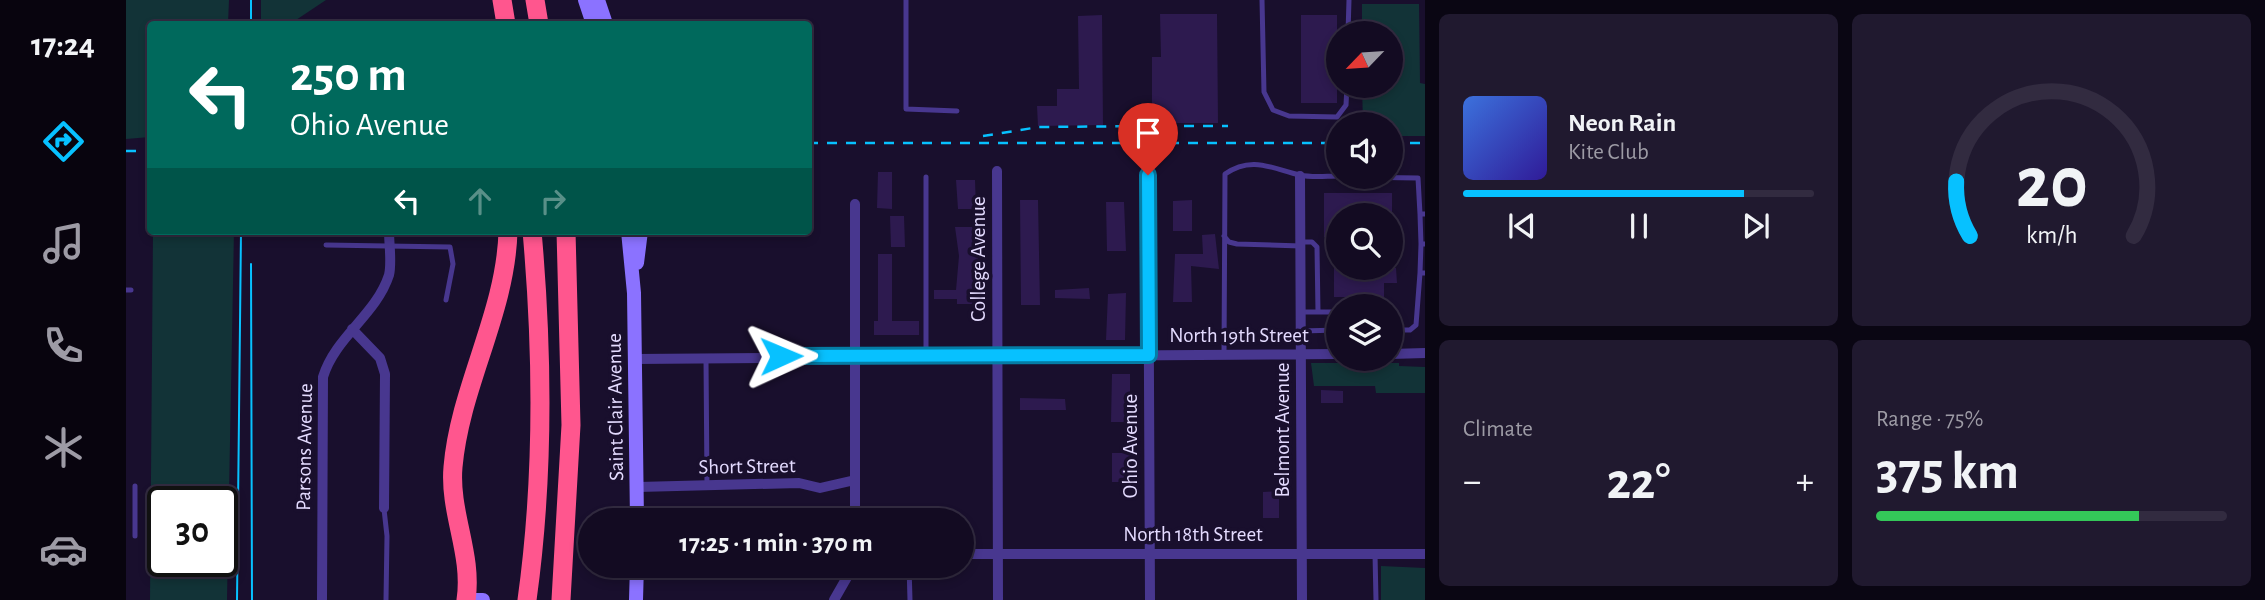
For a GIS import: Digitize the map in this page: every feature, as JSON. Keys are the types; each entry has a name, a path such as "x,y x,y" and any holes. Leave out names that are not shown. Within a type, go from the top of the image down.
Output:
{"highway":[{"path":"502,0 506,21"},
{"path":"535,0 538,21"},
{"path":"466,600 470,576 454,503 453,467 458,436 499,295 507,235"},
{"path":"528,592 538,517 540,375 531,235"},
{"path":"562,592 570,425 571,341 566,235"}],"main road":[{"path":"585,0 592,21"},
{"path":"598,0 605,21"},
{"name":"Saint Clair Avenue","path":"628,235 634,293 637,508"},
{"name":"Saint Clair Avenue","path":"634,293 641,235"},
{"path":"636,578 636,600"},
{"path":"466,600 482,600"}],"street":[{"name":"Ohio Avenue","path":"1148,166 1150,600"},
{"name":"College Avenue","path":"997,171 998,600"},
{"name":"Belmont Avenue","path":"1300,176 1302,600"},
{"path":"855,204 855,508"},
{"name":"Parsons Avenue","path":"322,600 323,377 329,359 379,297 390,273 389,235"},
{"path":"352,328 380,358 385,374 384,508"},
{"path":"1403,354 1425,353"},
{"name":"North 19th Street","path":"635,359 855,355 1326,354"},
{"name":"Short Street","path":"638,487 799,483 820,488 855,480"},
{"name":"North 18th Street","path":"974,554 1425,554"},
{"path":"834,600 847,578"}],"lane":[{"path":"906,0 906,108 957,111"},
{"path":"1262,0 1264,92 1273,110 1289,116 1337,117 1343,113 1346,98"},
{"path":"1348,21 1349,0"},
{"path":"1224,355 1225,174 1244,164 1261,164 1300,176 1326,177"},
{"path":"926,177 926,356"},
{"path":"1403,178 1418,178 1423,244 1423,273 1416,325 1410,330 1403,330"},
{"path":"1224,236 1229,242 1237,244 1312,242 1317,247 1318,312"},
{"path":"326,246 450,247 453,264 446,300"},
{"path":"1301,312 1326,312"},
{"path":"1301,331 1326,330"},
{"path":"706,358 707,485"},
{"path":"135,486 135,536"},
{"path":"384,508 387,536 386,600"},
{"path":"126,515 135,515"},
{"path":"1375,554 1376,600"},
{"path":"909,578 910,600"}],"green space":[{"path":"126,0 229,0 228,21 147,21 147,137 126,139"},
{"path":"261,0 326,0 294,21 261,21"},
{"path":"1362,4 1419,4 1420,83 1425,84 1425,136 1403,136 1403,112 1363,112 1362,98 1404,98 1404,21 1362,21"},
{"path":"153,235 234,235 229,486 151,486"},
{"path":"1311,363 1326,363 1326,371 1403,371 1403,366 1425,367 1425,393 1376,393 1375,386 1314,386"},
{"path":"1381,566 1425,568 1425,600 1381,600"},
{"path":"150,577 227,577 227,600 150,600"}],"building":[{"path":"1160,14 1217,14 1218,123 1165,123 1165,134 1152,134 1152,57 1161,57"},
{"path":"1102,15 1103,125 1038,126 1037,106 1057,106 1057,89 1079,89 1078,16"},
{"path":"1301,15 1337,15 1337,21 1326,21 1326,98 1337,98 1337,103 1301,103"},
{"path":"878,172 892,172 892,209 877,208"},
{"path":"956,180 975,180 976,209 958,209"},
{"path":"1324,193 1392,193 1392,203 1326,203 1324,237"},
{"path":"1020,200 1038,200 1040,305 1021,305"},
{"path":"1192,200 1192,231 1173,231 1173,201"},
{"path":"1106,202 1124,202 1126,251 1107,251"},
{"path":"890,216 904,216 905,247 891,247"},
{"path":"955,227 974,227 978,258 978,270 975,270 975,304 957,304 957,299 934,299 934,290 956,290 959,256"},
{"path":"1215,234 1219,269 1191,266 1192,302 1173,302 1175,254 1203,254 1202,235"},
{"path":"878,254 892,254 892,321 919,321 919,335 874,335 874,321 878,321"},
{"path":"1334,280 1397,280 1397,283 1384,283 1384,294 1334,294"},
{"path":"1089,288 1090,299 1055,298 1055,290"},
{"path":"1126,293 1125,340 1106,340 1108,294"},
{"path":"1112,374 1130,374 1130,422 1111,422"},
{"path":"1321,390 1343,391 1343,403 1321,403"},
{"path":"1020,398 1065,399 1066,410 1020,410"},
{"path":"1112,453 1130,453 1131,482 1112,482"},
{"path":"1279,491 1279,518 1263,518 1263,492"}],"tram line":[{"path":"251,0 251,21"},
{"path":"237,600 241,235"},
{"path":"251,264 252,600"}],"railway":[{"path":"983,136 1039,127 1152,126"},
{"path":"1165,126 1228,126"},
{"path":"812,143 1326,143"},
{"path":"1403,143 1425,143"},
{"path":"126,151 147,151"}],"route":[{"path":"781,356 1149,355 1148,175"}]}
